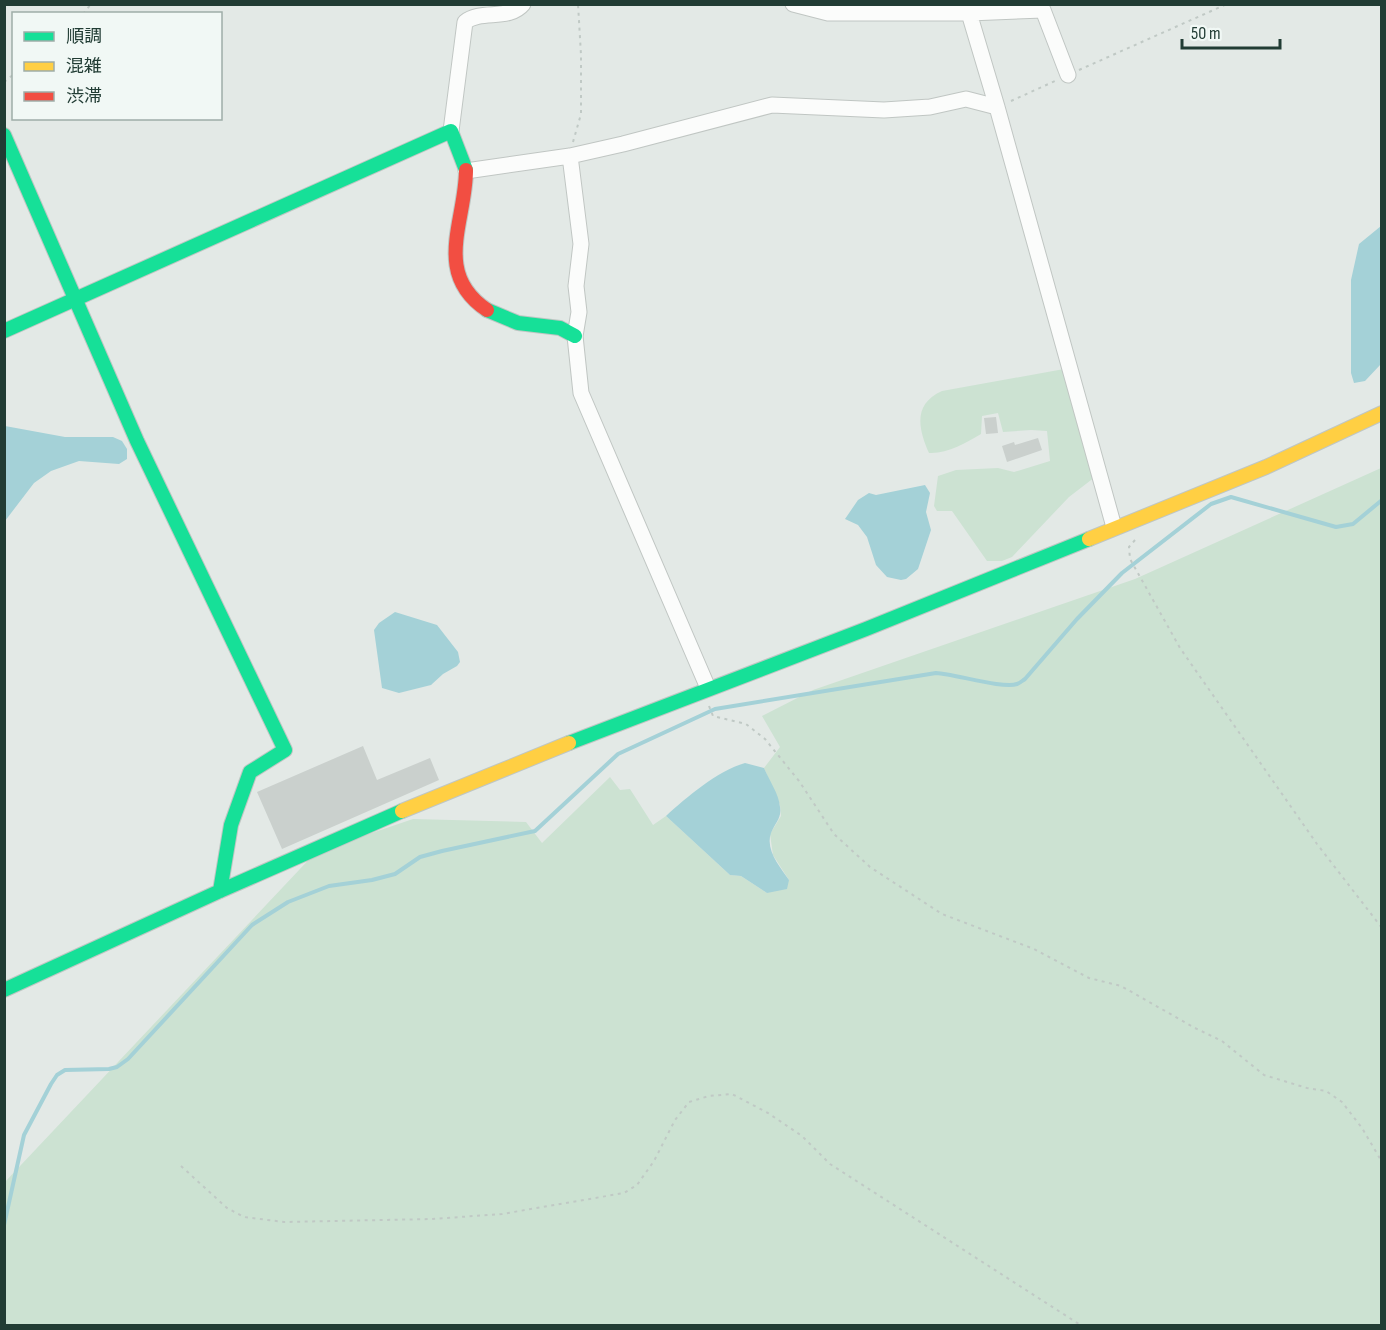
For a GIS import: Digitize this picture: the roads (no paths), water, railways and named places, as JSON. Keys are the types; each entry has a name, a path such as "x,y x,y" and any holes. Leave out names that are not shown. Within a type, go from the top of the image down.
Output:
{"street":[{"path":"524,4 517,11 472,17 465,22 451,131 466,171 456,228 454,259 464,289 479,304 502,318 531,325 559,326 575,336"},
{"path":"793,4 828,13 969,13 1043,10 1068,75"},
{"path":"969,13 1114,527"},
{"path":"466,171 570,156 772,105 884,110 930,107 966,99 997,107"},
{"path":"4,331 451,131"},
{"path":"4,135 77,298 137,441 285,750 250,772 231,825 220,891"},
{"path":"570,156 581,244 576,286 579,312 575,336 582,393 708,688"},
{"path":"4,990 220,891 450,790 708,688 866,629 1266,467 1382,413"}],"water":[{"path":"1381,226 1381,364 1365,381 1354,383 1351,373 1351,280 1359,244"},
{"path":"5,426 65,437 113,437 122,441 127,449 127,459 119,464 79,461 51,471 34,483 5,521"},
{"path":"925,485 930,493 926,512 931,530 918,569 906,579 887,577 876,565 867,537 858,525 845,519 858,500 869,493 876,495"},
{"path":"395,612 437,625 458,652 460,662 457,666 443,674 431,685 399,693 382,688 374,630 379,623"},
{"path":"745,763 764,768 778,797 780,814 771,833 770,846 774,858 789,880 787,889 767,893 741,876 730,875 666,816 713,778"}],"waterway":[{"path":"4,1225 24,1135 57,1075 65,1070 109,1069 117,1067 128,1059 252,925 288,902 329,886 395,874 420,857 535,831 618,754 715,709 936,673 1001,685 1018,684 1122,573 1211,504 1231,497 1336,527 1353,524 1382,500"}]}
